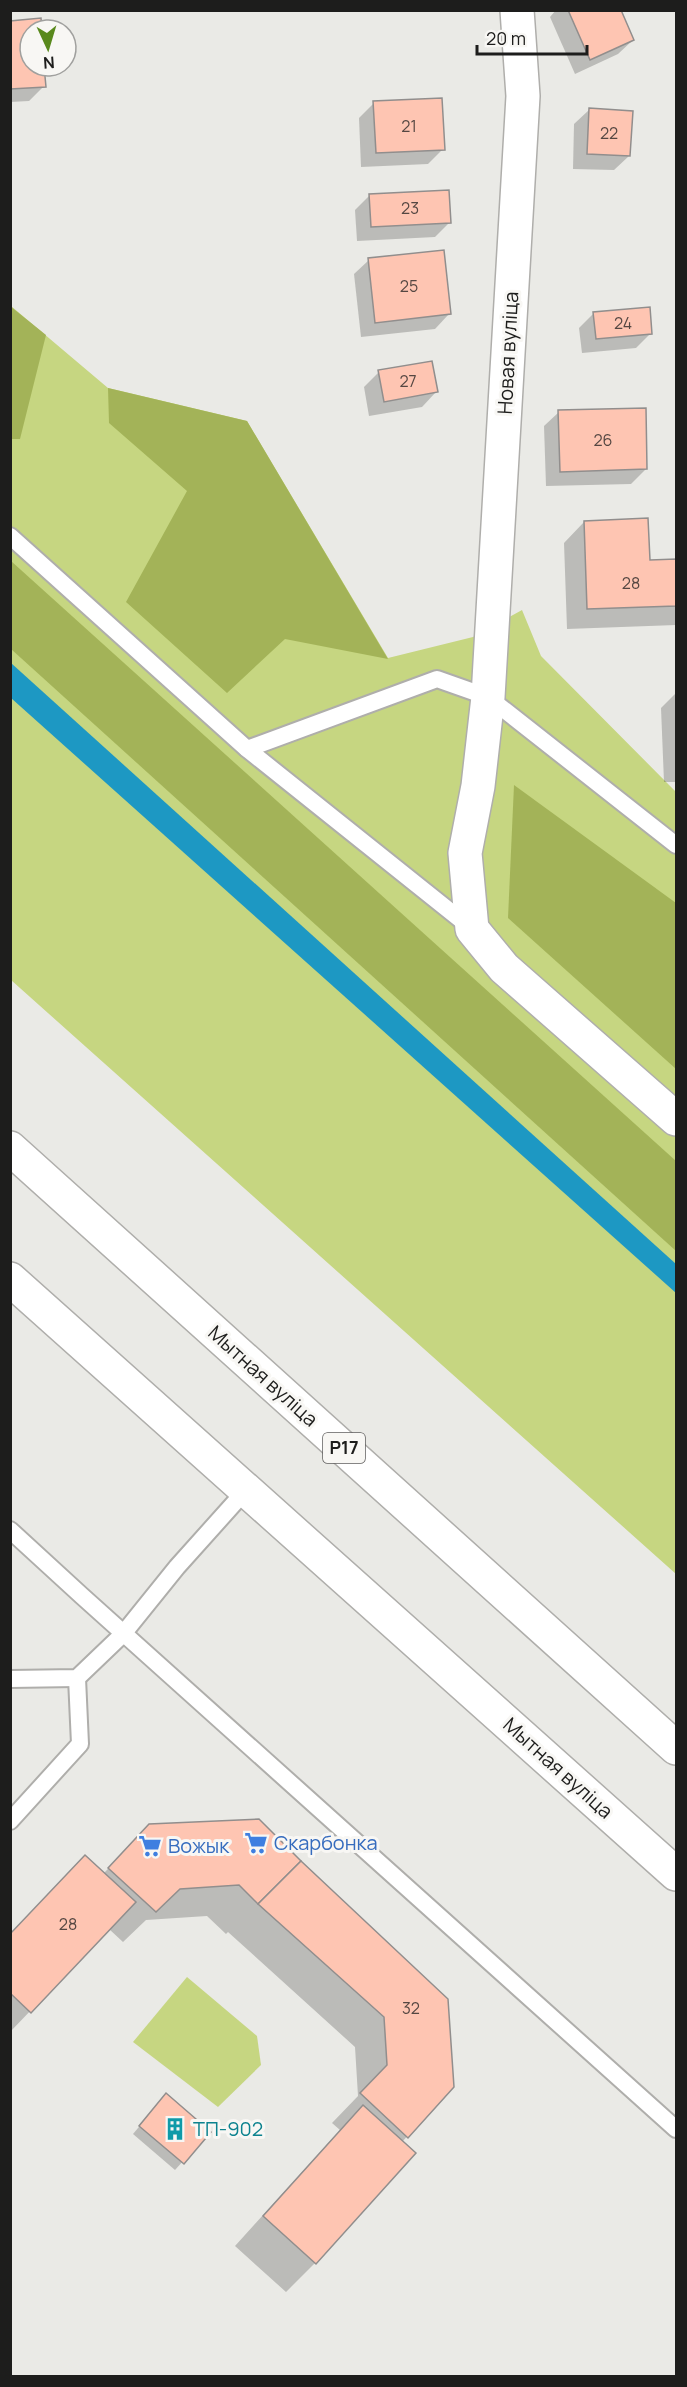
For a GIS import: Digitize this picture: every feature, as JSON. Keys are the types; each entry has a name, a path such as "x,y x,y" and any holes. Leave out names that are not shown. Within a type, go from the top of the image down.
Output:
{"main road":[{"name":"Новая вуліца","path":"472,929 465,854 478,786 488,697 523,96 517,10"},
{"path":"472,929 504,969 676,1119"},
{"name":"Мытная вуліца","path":"10,1148 676,1748"},
{"name":"Мытная вуліца","path":"10,1279 676,1874"}],"lane":[{"path":"10,536 247,749 472,929"},
{"path":"247,749 437,680 488,697 676,845"},
{"path":"10,1679 77,1678 123,1634 177,1567 246,1490"},
{"path":"10,1530 676,2129"},
{"path":"10,1821 80,1744 77,1678"}],"green space":[{"path":"10,306 46,335 20,439 11,439"},
{"path":"11,306 108,388 247,421 388,658 473,637 522,610 541,656 676,792 676,1574 11,980"},
{"path":"108,388 247,421 388,659 285,639 227,693 126,602 187,491 109,423"},
{"path":"11,561 676,1161 676,1251 11,649"},
{"path":"514,785 676,903 676,1069 508,918"},
{"path":"187,1977 257,2036 261,2065 218,2107 133,2042"}],"water":[{"path":"11,663 676,1264 676,1293 11,698"}],"building":[{"path":"568,10 621,10 634,40 590,60"},
{"path":"18,20 18,78 45,78 46,87 10,89 10,21"},
{"path":"442,98 445,150 376,153 373,101"},
{"path":"589,108 633,111 630,156 587,154"},
{"path":"449,190 451,223 371,227 369,194"},
{"path":"444,250 451,314 375,323 368,258"},
{"path":"650,307 652,334 596,339 593,312"},
{"path":"432,361 438,392 384,402 378,370"},
{"path":"646,408 647,469 560,472 558,410"},
{"path":"648,518 650,560 676,559 676,606 587,609 584,521"},
{"path":"259,1819 301,1861 258,1904 239,1885 180,1889 156,1912 108,1868 149,1824"},
{"path":"85,1855 136,1902 31,2013 10,1993 10,1934"},
{"path":"301,1861 448,1999 454,2087 408,2138 360,2093 387,2065 384,2017 258,1904"},
{"name":"ТП-902","path":"166,2093 211,2132 184,2164 139,2126"},
{"path":"363,2105 416,2153 316,2264 263,2216"}],"place":[{"name":"Скарбонка","path":"256,1843"},
{"name":"Вожык","path":"150,1846"},
{"name":"ТП-902","path":"175,2129"}]}
